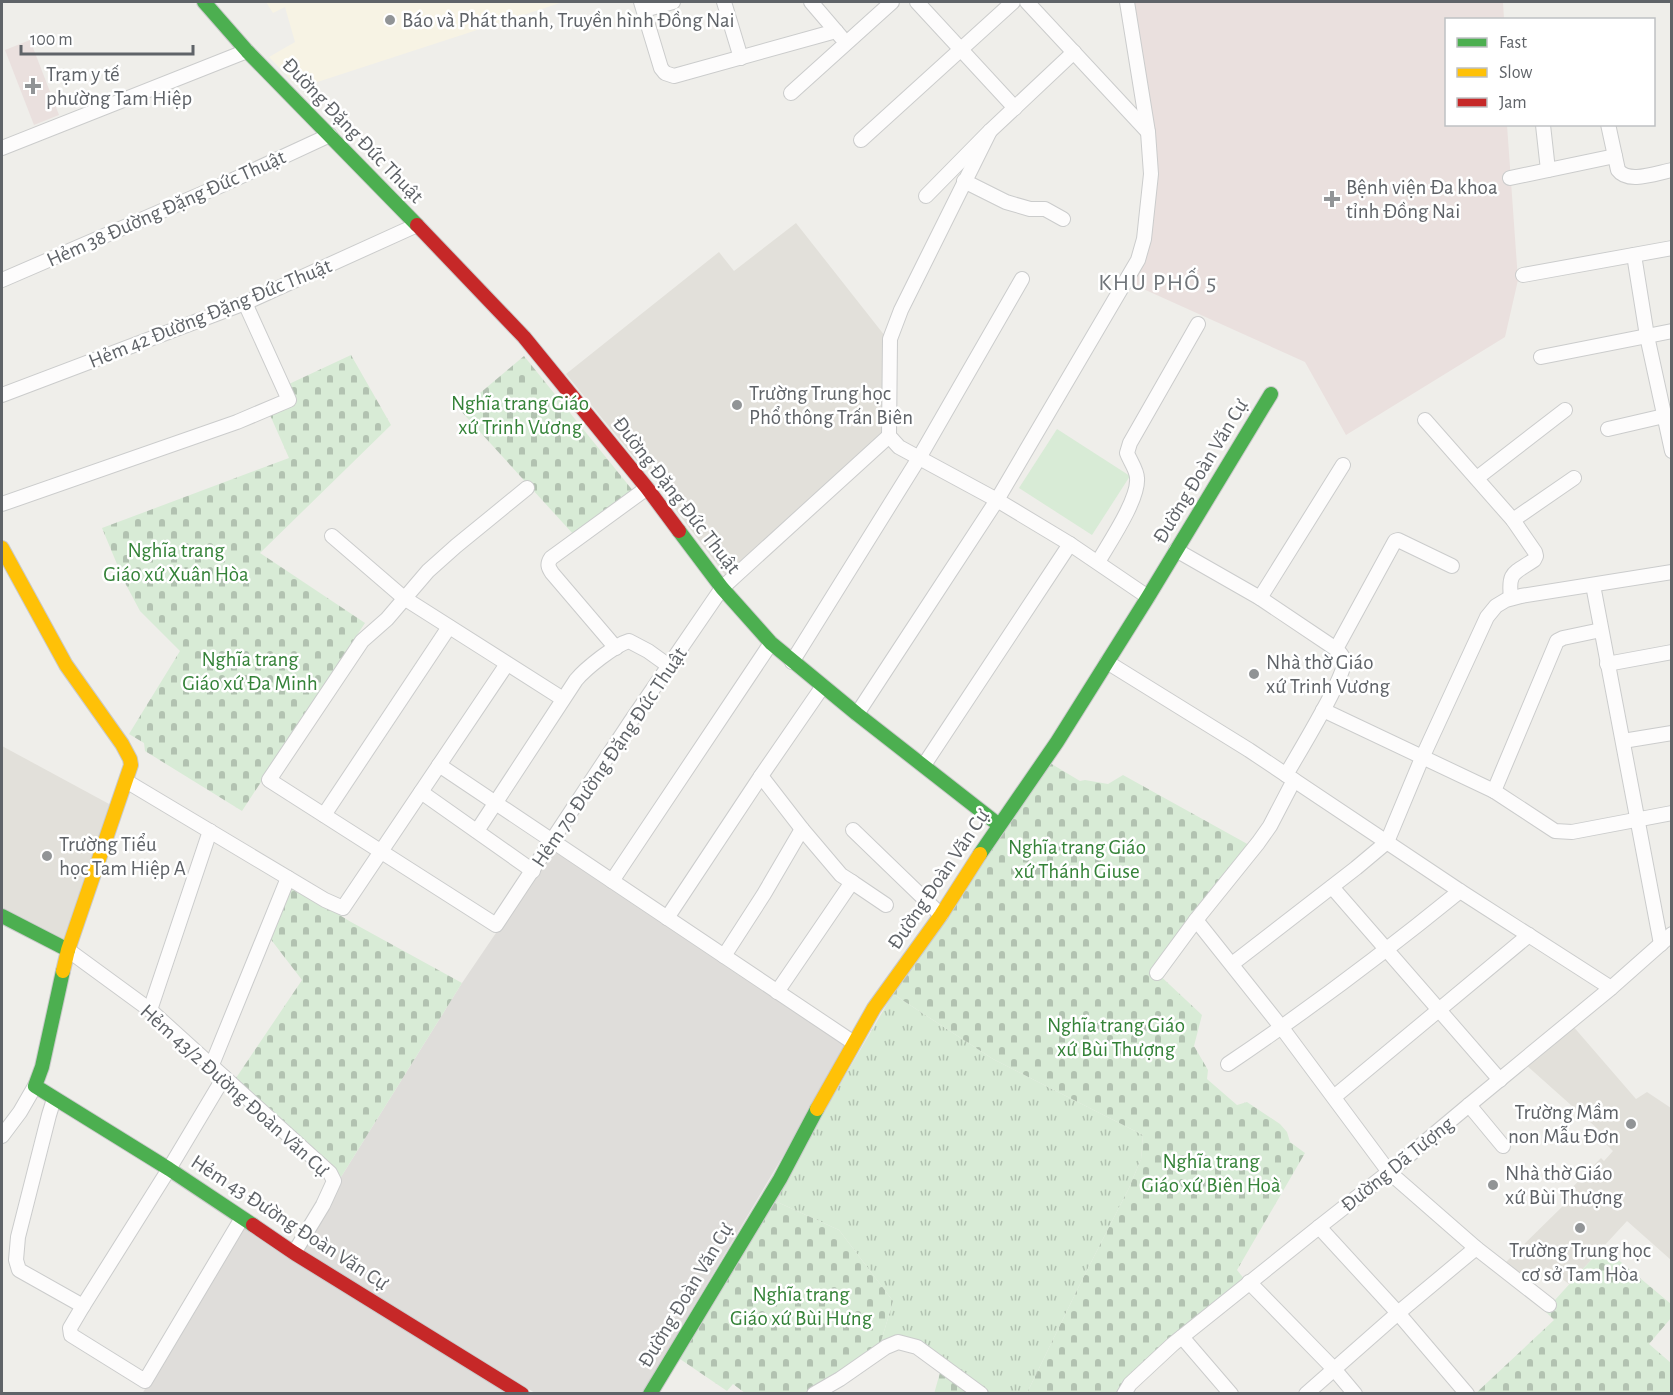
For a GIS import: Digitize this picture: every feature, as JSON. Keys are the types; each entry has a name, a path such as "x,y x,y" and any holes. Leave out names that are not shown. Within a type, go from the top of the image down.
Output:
{"street":[{"name":"Đường Đặng Đức Thuật","path":"204,2 247,51 524,337 647,488 722,588 771,643 857,714 999,825"},
{"path":"673,2 642,6 661,68 668,75 677,76 836,31"},
{"path":"724,2 741,58"},
{"path":"812,2 847,44"},
{"path":"791,93 892,2"},
{"path":"917,2 1015,108"},
{"path":"861,140 1013,2"},
{"path":"1027,2 1148,132"},
{"path":"857,714 997,500 1138,260 1144,239 1151,174 1148,132 1127,2"},
{"path":"2,148 247,51"},
{"path":"926,196 990,131 1074,52"},
{"path":"1543,126 1548,170"},
{"path":"1608,126 1618,170 1625,177 1671,170"},
{"path":"990,131 890,339 889,436 899,447 997,500 1070,544 1148,597"},
{"name":"Hẻm 38 Đường Đặng Đức Thuật","path":"2,279 222,185 330,135"},
{"path":"1510,178 1615,156"},
{"path":"964,182 1006,202 1030,209 1045,209 1063,219"},
{"name":"Hẻm 42 Đường Đặng Đức Thuật","path":"2,394 245,303 417,225"},
{"path":"1523,275 1671,248"},
{"path":"1634,255 1647,336 1671,451"},
{"path":"792,662 919,458 1022,279"},
{"path":"2,504 237,422 289,400 245,303"},
{"path":"1098,562 1132,502 1137,487 1137,475 1126,453 1130,443 1198,324"},
{"path":"1541,357 1671,331"},
{"name":"Đường Đoàn Văn Cự","path":"650,1394 780,1179 832,1080 874,1008 941,915 999,825 1057,742 1271,394"},
{"path":"1477,478 1564,410"},
{"path":"1608,429 1664,416"},
{"path":"1425,420 1513,520 1535,552 1534,560 1512,576 1509,582 1511,598"},
{"name":"Hẻm 70 Đường Đặng Đức Thuật","path":"381,852 496,925 722,588 889,436"},
{"path":"1260,598 1343,465"},
{"path":"1513,520 1574,478"},
{"path":"381,852 269,780 355,650 368,635 387,619 428,571 527,488"},
{"path":"616,648 552,573 548,563 551,558 647,488"},
{"path":"332,536 404,598 563,699"},
{"path":"1336,649 1395,541 1398,540 1452,566"},
{"path":"924,765 1070,544"},
{"path":"2,549 66,664 125,749 131,765 68,950 36,1086 2,1136"},
{"path":"1157,973 1270,826 1344,661 1336,649 1260,598 1176,550"},
{"path":"1232,964 1387,842 1422,758 1487,617 1496,606 1511,598 1671,572"},
{"path":"1593,585 1638,819 1666,939"},
{"path":"324,815 449,627"},
{"path":"1494,791 1557,641 1601,630"},
{"path":"477,831 581,673 623,642 629,641 669,666"},
{"path":"612,881 771,643"},
{"path":"1607,664 1671,652"},
{"path":"1107,662 1249,750 1460,891 1611,988"},
{"path":"126,781 325,900 343,908 507,664"},
{"path":"667,918 823,686"},
{"path":"1323,710 1494,791 1555,831 1563,833 1671,813"},
{"path":"1623,741 1671,733"},
{"path":"439,765 854,1043"},
{"path":"761,776 841,875 886,905"},
{"path":"421,792 533,871"},
{"path":"724,956 802,829"},
{"path":"853,830 941,915"},
{"path":"150,1010 210,831"},
{"path":"211,1067 288,878"},
{"path":"777,992 852,882"},
{"path":"1332,887 1500,1080"},
{"path":"1228,1064 1282,1028 1386,951 1460,891"},
{"path":"2,916 68,950"},
{"path":"1196,920 1282,1028 1389,1172 1476,1248 1549,1305"},
{"path":"1334,1097 1529,935"},
{"name":"Đường Dã Tượng","path":"1124,1394 1140,1374 1182,1337 1389,1172 1611,988 1666,939"},
{"name":"Hẻm 43/2 Đường Đoàn Văn Cự","path":"68,950 150,1010 333,1176 334,1181 323,1205 294,1253"},
{"path":"224,1077 170,1169 83,1306 70,1331 75,1338 145,1381 242,1218"},
{"name":"Hẻm 43 Đường Đoàn Văn Cự","path":"36,1086 170,1169 294,1253 522,1394"},
{"path":"54,1099 18,1238 16,1260 19,1270 83,1306"},
{"path":"1468,1105 1503,1146"},
{"path":"1319,1227 1398,1313 1465,1393"},
{"path":"1306,1394 1476,1248"},
{"path":"1250,1282 1355,1394"},
{"path":"1182,1337 1231,1394"},
{"path":"814,1394 886,1347 898,1342 917,1347 981,1394"}],"shaded area":[{"name":"Báo và Phát thanh, Truyền hình Đồng Nai","path":"266,2 563,2 299,88 269,57 295,42 285,7 273,13"},
{"name":"Bệnh viện Đa khoa tỉnh Đồng Nai","path":"1131,2 1503,2 1504,18 1445,18 1445,126 1507,126 1518,280 1505,337 1346,435 1305,362 1130,283 1151,220"},
{"name":"Trạm y tế phường Tam Hiệp","path":"30,40 59,115 34,125 5,50"},
{"name":"Trường Trung học Phổ thông Trấn Biên","path":"796,223 885,336 883,436 726,576 666,497 666,488 653,471 641,466 566,374 719,252 734,271"},
{"name":"Trường Tiểu học Tam Hiệp A","path":"2,746 111,805 64,940 2,908"},
{"path":"553,849 846,1043 802,1124 642,1393 535,1393 301,1249 341,1177 462,983"},
{"path":"1572,1025 1636,1099 1647,1092 1671,1108 1671,1260 1627,1221 1569,1284 1546,1267 1530,1285 1504,1264 1567,1202 1563,1197 1601,1158 1604,1161 1613,1151 1606,1144 1609,1139 1525,1064"},
{"path":"243,1226 509,1394 142,1394"}],"green space":[{"path":"351,355 391,425 260,553 365,623 242,811 145,751 144,743 129,734 180,651 140,611 124,581 102,528 289,458 270,415 296,403 289,384"},
{"name":"Nghĩa trang Giáo xứ Trinh Vương","path":"524,356 634,492 574,535 460,410"},
{"path":"1057,429 1130,476 1092,535 1019,488"},
{"path":"1050,763 1080,781 1108,784 1123,775 1251,846 1154,970 1202,1015 1194,1046 1208,1070 1207,1079 1237,1105 1247,1102 1280,1124 1287,1132 1290,1142 1305,1153 1237,1270 1245,1280 1120,1393 1027,1393 1129,1188 1141,1159 1143,1135 993,1059 893,994"},
{"path":"290,885 351,922 462,983 341,1177 234,1081 302,980 269,937"},
{"path":"893,994 993,1059 1143,1135 1141,1159 1129,1188 1027,1393 989,1393 919,1344 880,1345 893,1301 839,1230 775,1201"},
{"name":"Nghĩa trang Giáo xứ Bùi Hưng","path":"775,1201 839,1230 893,1301 880,1345 835,1377 806,1393 745,1393 733,1384 727,1391 680,1359"},
{"path":"1603,1247 1671,1304 1671,1318 1649,1344 1671,1363 1671,1393 1475,1394 1554,1320 1545,1311"},
{"path":"941,1369 974,1394 934,1394"}],"traffic: fast":[{"path":"204,2 247,51 417,225"},
{"path":"980,854 1057,742 1271,394"},
{"path":"679,531 722,588 771,643 857,714 999,825"},
{"path":"2,916 68,950"},
{"path":"63,971 42,1067 35,1086 169,1169 253,1225"},
{"path":"650,1394 780,1179 817,1109"}],"traffic: slow":[{"path":"2,548 66,665 122,744 131,765 68,950 63,971"},
{"path":"817,1109 874,1008 941,915 980,854"}],"traffic: jam":[{"path":"417,225 524,337 647,488 679,531"},
{"path":"253,1225 294,1253 522,1394"}],"place":[{"name":"Báo và Phát thanh, Truyền hình Đồng Nai","path":"390,20"},
{"name":"Trạm y tế phường Tam Hiệp","path":"33,86"},
{"name":"Bệnh viện Đa khoa tỉnh Đồng Nai","path":"1332,199"},
{"name":"Trường Trung học Phổ thông Trấn Biên","path":"737,405"},
{"name":"Nhà thờ Giáo xứ Trinh Vương","path":"1254,674"},
{"name":"Trường Tiểu học Tam Hiệp A","path":"47,856"},
{"name":"Trường Mầm non Mẫu Đơn","path":"1631,1124"},
{"name":"Nhà thờ Giáo xứ Bùi Thượng","path":"1493,1185"},
{"name":"Trường Trung học cơ sở Tam Hòa","path":"1580,1228"}],"district":[{"name":"KHU PHỐ 5","path":"1158,282"}],"park label":[{"name":"Nghĩa trang Giáo xứ Xuân Hòa","path":"176,562"},
{"name":"Nghĩa trang Giáo xứ Đa Minh","path":"250,671"},
{"name":"Nghĩa trang Giáo xứ Thánh Giuse","path":"1077,859"},
{"name":"Nghĩa trang Giáo xứ Bùi Thượng","path":"1116,1037"},
{"name":"Nghĩa trang Giáo xứ Biên Hoà","path":"1211,1173"}]}
